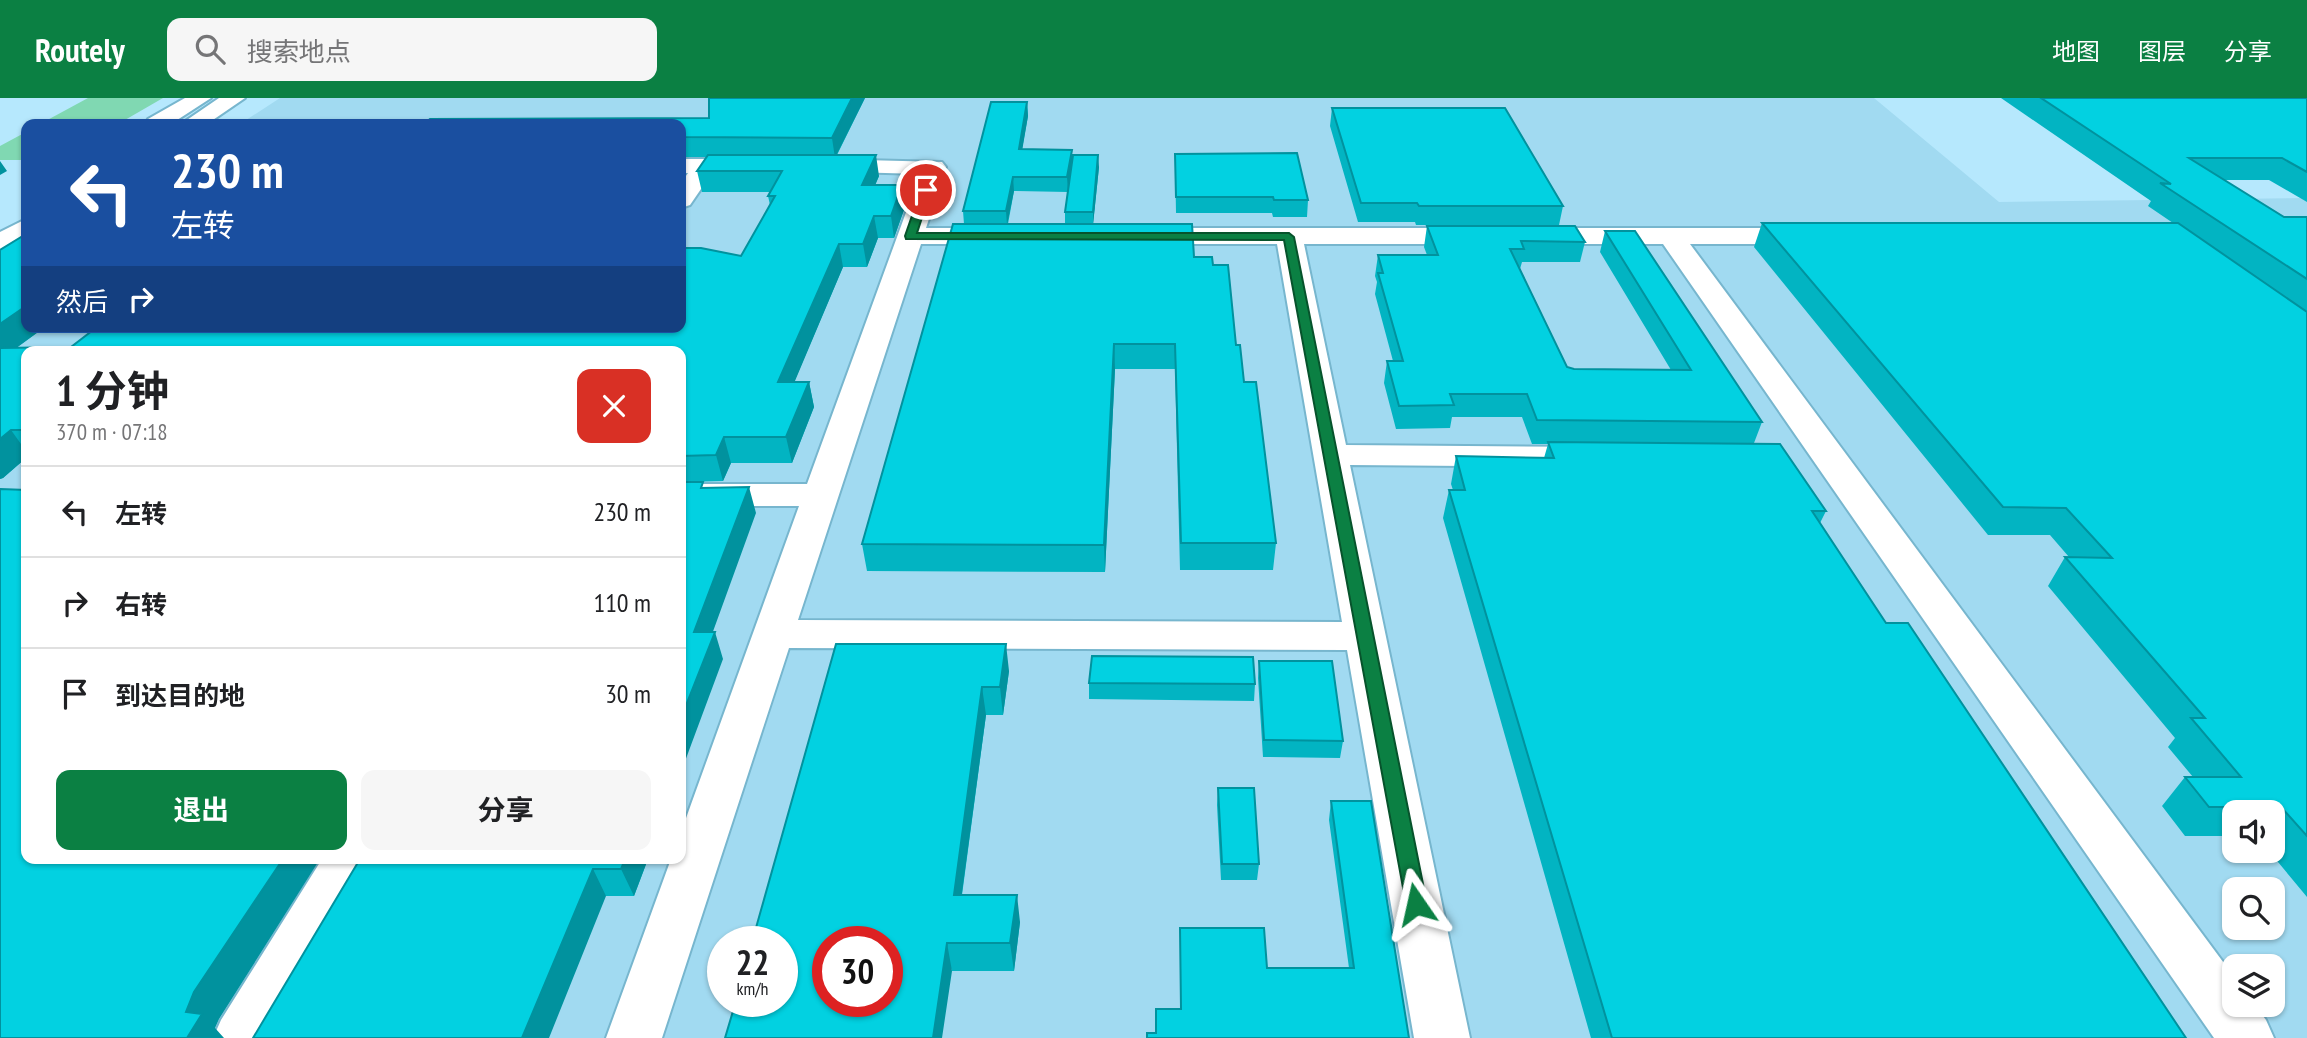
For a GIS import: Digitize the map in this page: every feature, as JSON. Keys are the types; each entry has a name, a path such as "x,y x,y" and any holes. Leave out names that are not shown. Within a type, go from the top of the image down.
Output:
{"street":[{"path":"164,119 200,98"},
{"path":"200,119 234,98"},
{"path":"634,1038 934,167 693,166 686,186"},
{"path":"0,218 21,205"},
{"path":"0,244 21,231"},
{"path":"910,236 1032,236"},
{"path":"1113,236 1838,236"},
{"path":"1289,237 1442,1038"},
{"path":"1671,237 2246,1038"},
{"path":"1331,455 1636,457"},
{"path":"1789,459 1830,459"},
{"path":"686,495 821,495"},
{"path":"773,634 1366,636"},
{"path":"241,1038 346,864"}],"shaded area":[{"path":"280,98 1874,98 1999,202 2307,198 2307,1038 0,1038 0,282 21,318 21,333 686,333 686,119 248,119"}],"green space":[{"path":"88,98 163,98 127,119 49,119"},
{"path":"21,135 21,160 0,160 0,146"}],"building":[{"path":"709,98 852,98 832,138 686,137 686,119 430,119 709,118"},
{"path":"2041,98 2307,98 2307,172 2282,158 2189,158 2284,217 2307,217 2307,279 2160,183 2171,184"},
{"path":"991,102 1027,102 1019,149 1072,150 1067,177 1013,177 1006,211 963,211"},
{"path":"1332,108 1505,108 1563,206 1419,206 1417,203 1361,203"},
{"path":"1297,153 1308,200 1274,200 1273,197 1176,197 1175,154"},
{"path":"708,155 876,155 862,185 902,185 891,216 874,216 863,244 839,244 778,382 809,382 786,437 724,437 716,455 686,456 686,346 72,346 89,333 686,333 686,248 701,248 741,256 775,196 768,196 782,171 697,171"},
{"path":"1073,155 1098,155 1093,212 1065,212"},
{"path":"1762,223 2178,223 2307,312 2307,836 2285,811 2285,800 2222,800 2222,807 2209,807 2185,777 2241,777 2191,718 2205,718 2065,557 2112,558 2066,508 2003,507"},
{"path":"953,224 1192,224 1194,257 1212,257 1213,265 1228,265 1236,345 1240,345 1244,382 1256,382 1276,543 1181,543 1175,344 1114,344 1104,545 862,544"},
{"path":"1427,226 1575,226 1585,242 1521,241 1524,249 1510,249 1567,367 1691,370 1605,231 1635,231 1762,422 1537,420 1527,394 1450,394 1454,405 1399,406 1387,361 1403,361 1378,273 1383,273 1378,255 1438,255"},
{"path":"21,237 21,309 0,324 0,250"},
{"path":"0,348 21,348 21,430 11,430 0,439"},
{"path":"1548,442 1780,444 1826,511 1812,511 1886,623 1908,623 2186,1038 1612,1038 1449,490 1465,490 1456,456 1554,458"},
{"path":"686,482 703,482 701,488 749,487 694,632 715,632 686,705"},
{"path":"0,489 21,490 21,864 280,864 194,992 186,1012 202,1014 187,1038 0,1038"},
{"path":"836,644 1006,644 1000,687 982,687 954,895 1017,895 1010,943 947,943 933,1038 725,1038 731,1017 798,1017 798,926 757,926"},
{"path":"1092,656 1253,657 1255,684 1089,683"},
{"path":"1259,661 1332,661 1343,741 1264,740"},
{"path":"1218,788 1254,788 1259,864 1222,864"},
{"path":"1331,801 1371,801 1409,1038 1147,1038 1147,1033 1156,1033 1156,1009 1181,1009 1180,928 1264,928 1267,968 1354,968"},
{"path":"357,864 623,864 621,869 593,869 522,1038 253,1038"}],"route":[{"path":"926,190 910,236 1289,237 1416,904"}]}
